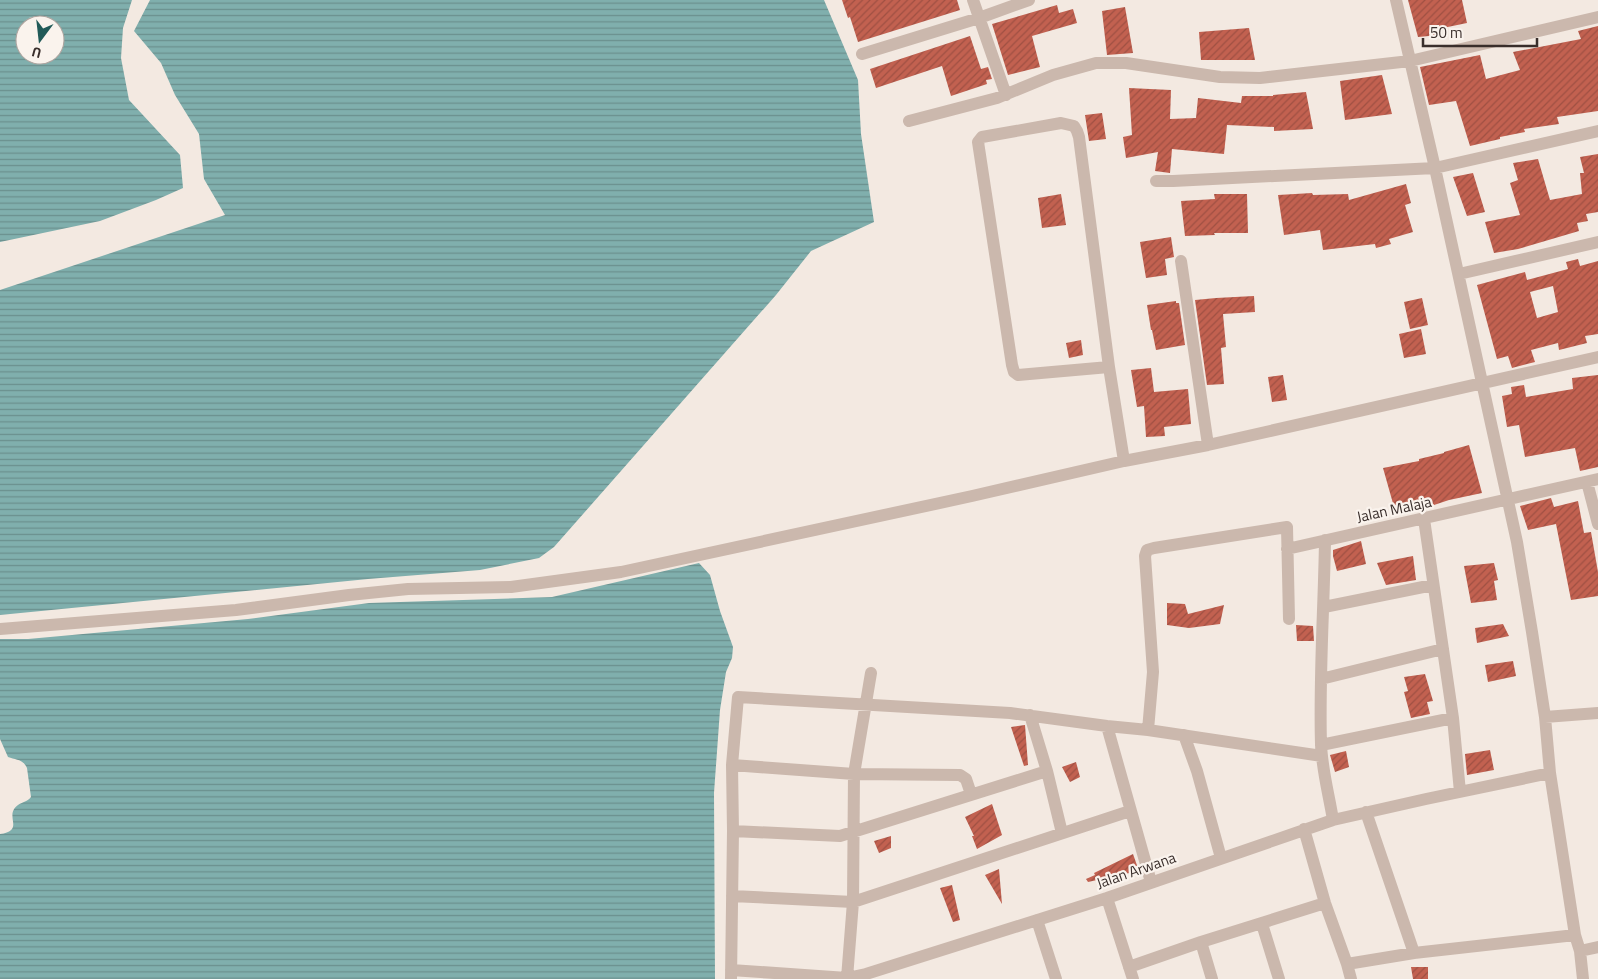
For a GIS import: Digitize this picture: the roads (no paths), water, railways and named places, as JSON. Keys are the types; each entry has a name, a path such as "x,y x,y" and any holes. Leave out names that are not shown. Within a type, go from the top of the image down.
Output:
{"street":[{"path":"973,0 1006,95"},
{"path":"862,54 980,18 1029,0"},
{"path":"1396,0 1459,274 1508,500 1532,632 1545,717 1550,773 1583,979"},
{"path":"909,121 1006,95 1053,75 1096,63 1126,64 1220,77 1260,78 1410,61 1598,17"},
{"path":"1109,366 1028,375 1018,375 1014,372 978,142 980,137 1061,123 1074,126 1077,131 1124,461"},
{"path":"1156,181 1435,168 1598,131"},
{"path":"1459,274 1598,242"},
{"path":"1180,261 1208,445"},
{"path":"0,629 236,610 408,589 511,587 621,572 1124,461 1208,445 1598,357"},
{"path":"1592,481 1598,524"},
{"name":"Jalan Malaja","path":"1287,549 1592,481"},
{"path":"1424,519 1453,718 1460,792"},
{"path":"1148,730 1153,678 1145,556 1147,550 1285,526 1288,528 1289,619"},
{"path":"1325,540 1321,679 1322,750 1333,820"},
{"path":"1324,607 1433,585"},
{"path":"1321,679 1443,650"},
{"path":"847,978 853,902 854,774 871,674"},
{"path":"731,974 732,765 738,697 983,710 1322,750 1453,718"},
{"path":"1545,717 1598,713"},
{"path":"1030,715 1047,770 1062,833"},
{"path":"1107,726 1151,882"},
{"path":"1184,735 1197,771 1221,858"},
{"path":"732,765 854,774 960,775 966,779 971,794"},
{"path":"733,831 840,836 1047,770"},
{"name":"Jalan Arwana","path":"731,974 847,978 866,974 1107,898 1333,820 1550,773"},
{"path":"732,896 853,902 1130,811"},
{"path":"1366,812 1414,953"},
{"path":"1304,829 1325,903 1351,979"},
{"path":"1107,898 1131,973 1201,942 1325,903"},
{"path":"1037,920 1056,979"},
{"path":"1262,924 1279,979"},
{"path":"1347,964 1414,953 1575,935"},
{"path":"1201,942 1212,979"},
{"path":"1580,951 1598,948"}],"water":[{"path":"0,0 132,0 123,28 121,58 129,100 180,155 183,188 100,221 0,242"},
{"path":"150,0 824,0 858,80 861,134 874,222 811,251 776,295 554,547 539,558 480,570 0,615 0,290 225,215 204,179 199,134 175,95 161,63 134,31"},
{"path":"699,563 710,575 733,647 732,658 726,672 720,710 714,793 715,979 0,979 0,834 12,829 14,809 31,797 27,768 21,761 8,757 0,739 0,639 28,639 248,619 369,603 552,597"}]}
